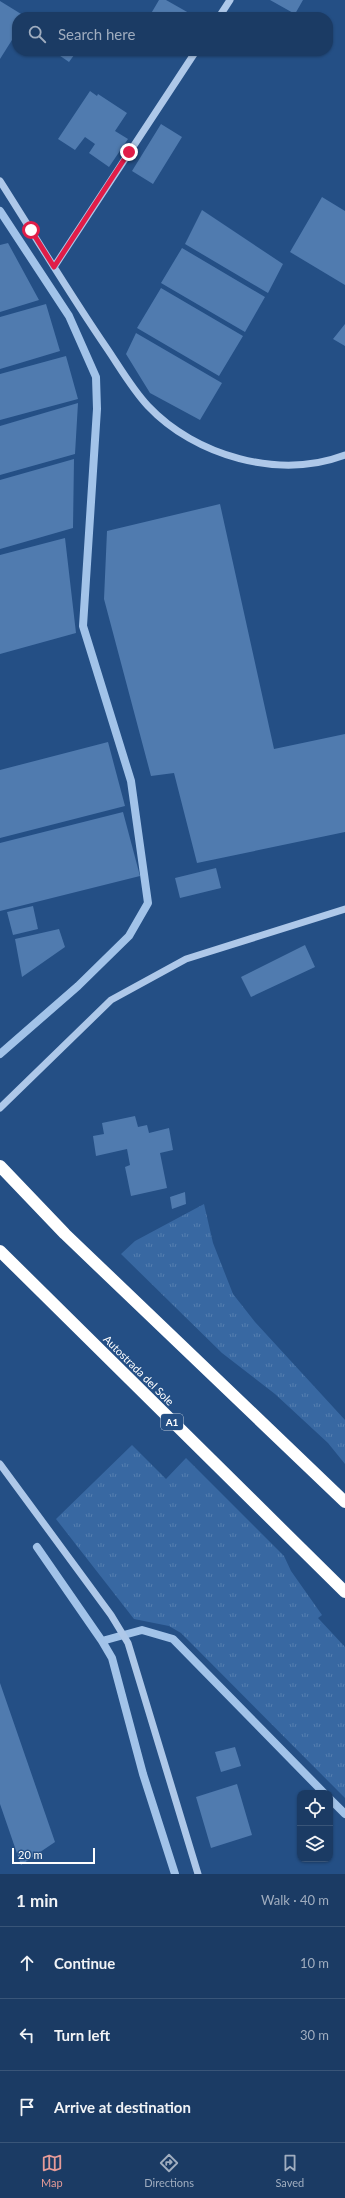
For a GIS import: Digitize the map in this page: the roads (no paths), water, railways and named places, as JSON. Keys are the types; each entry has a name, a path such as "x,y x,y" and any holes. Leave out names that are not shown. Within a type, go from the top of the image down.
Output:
{"highway":[{"path":"0,1166 65,1234 345,1502"},
{"name":"Autostrada del Sole","path":"0,1251 345,1592"}],"street":[{"path":"222,12 230,0"},
{"path":"54,267 193,56"},
{"path":"0,181 93,328 148,405 178,431 206,447 250,462 297,464 345,455"},
{"path":"0,1108 111,1000 186,959 345,909"},
{"path":"0,1464 117,1625 128,1643 198,1874"}],"waterway":[{"path":"0,211 69,316 96,377 97,409 83,626 131,781 148,903 129,936 78,986 0,1054"},
{"path":"37,1547 102,1641 112,1658 143,1774 175,1874"},
{"path":"102,1641 142,1630 173,1639 321,1790"},
{"path":"333,1802 345,1814"}]}
